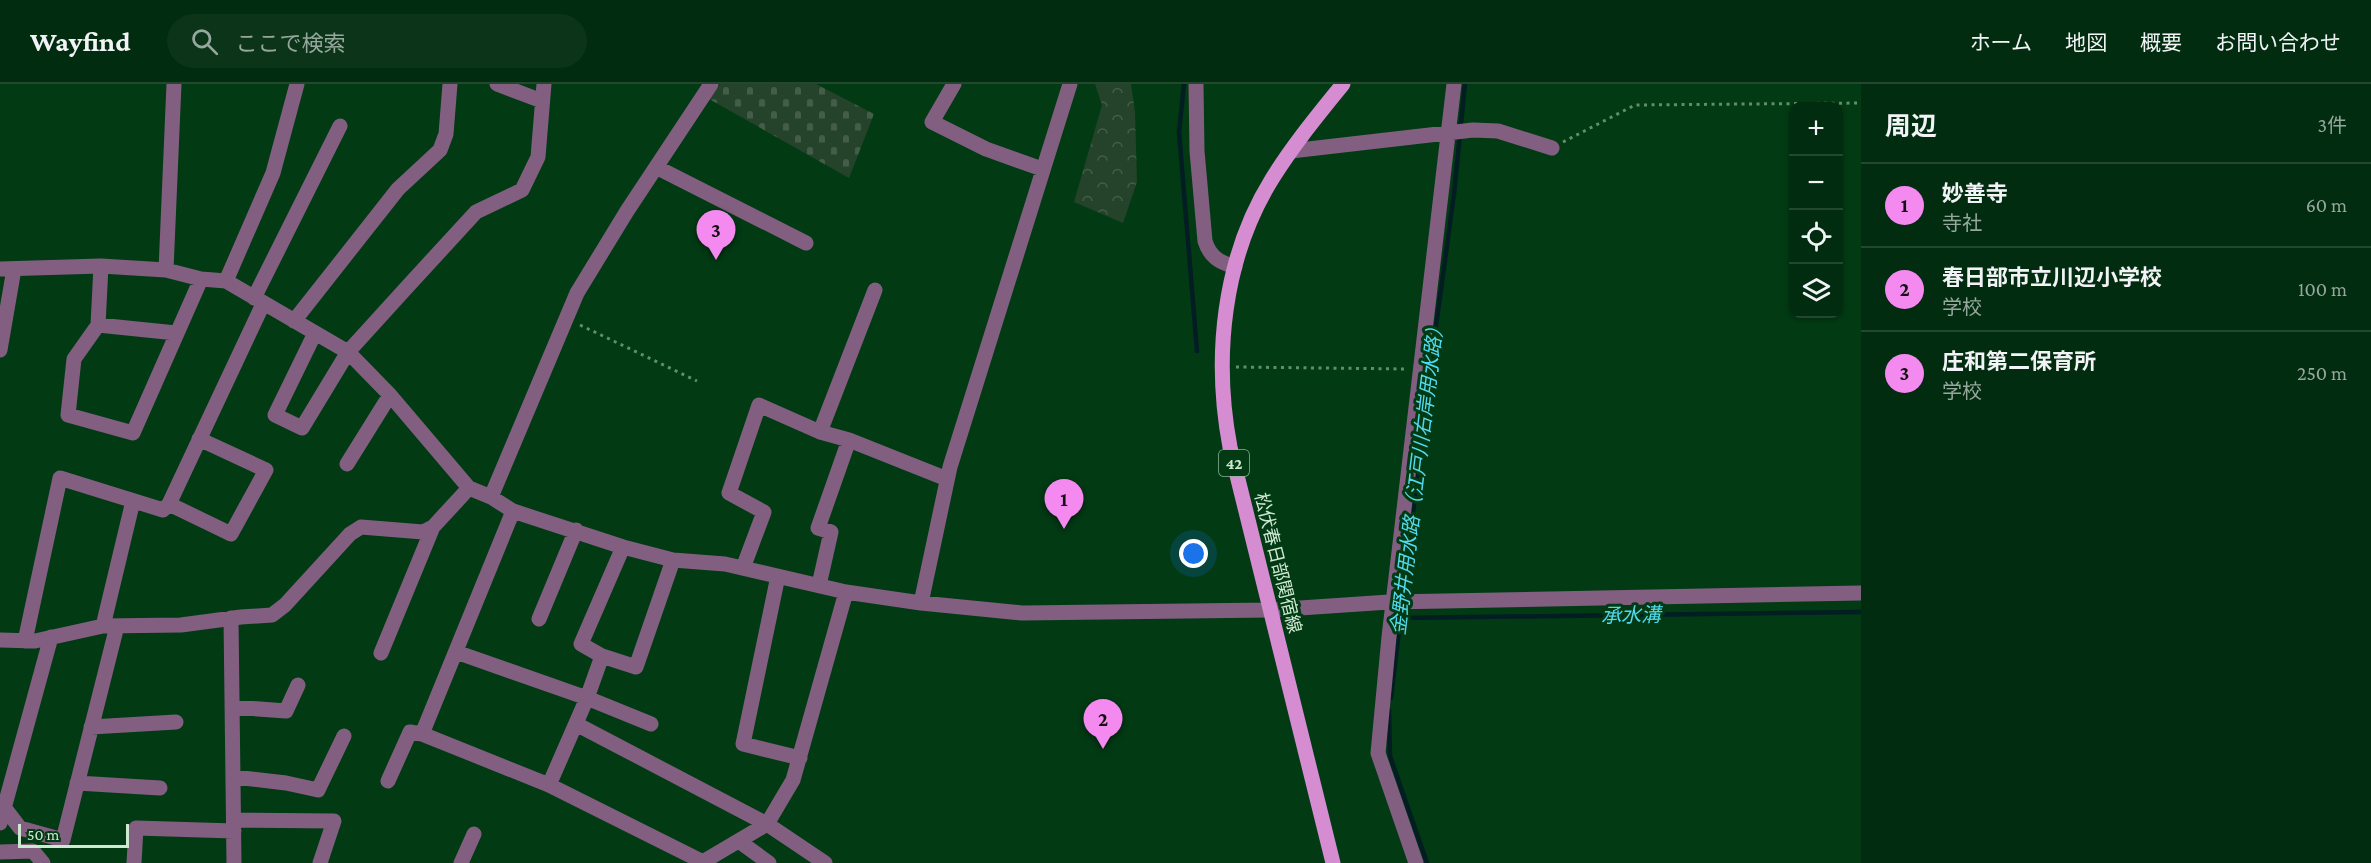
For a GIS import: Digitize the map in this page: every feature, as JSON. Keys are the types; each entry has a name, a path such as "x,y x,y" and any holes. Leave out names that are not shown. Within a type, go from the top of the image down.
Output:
{"main road":[{"name":"松伏春日部関宿線","path":"1333,863 1230,447 1223,412 1221,370 1223,331 1235,267 1255,213 1270,181 1342,84"}],"street":[{"path":"166,270 174,84"},
{"path":"294,321 398,189 440,150 446,134 450,84"},
{"path":"497,84 542,101"},
{"path":"315,333 275,415 302,428 348,352 476,212 522,190 538,158 544,84"},
{"path":"490,497 582,284 711,84"},
{"path":"954,84 932,122 986,149 1042,169"},
{"path":"921,603 947,479 1070,84"},
{"path":"1196,84 1197,151 1205,241 1209,252 1221,262 1235,267"},
{"path":"1416,863 1378,753 1454,84"},
{"path":"226,281 273,173 294,85"},
{"path":"25,641 60,478 163,510 169,504 340,126"},
{"path":"1291,151 1473,130 1498,131 1552,148"},
{"path":"656,167 806,243"},
{"path":"101,266 98,325 74,359 68,415 133,433 201,279"},
{"path":"0,350 7,269 101,266 166,270 201,279 226,281 348,352 390,395 469,488 513,511 623,547 673,560 742,568 846,592 921,603 1022,613 1270,610 1394,602 1861,593"},
{"path":"820,432 875,290"},
{"path":"98,325 176,333"},
{"path":"347,464 390,395"},
{"path":"742,568 764,512 729,493 759,405 820,432 849,440 947,479"},
{"path":"169,504 231,534 266,470 199,439"},
{"path":"819,585 831,532 818,528 849,440"},
{"path":"381,653 433,527 469,488"},
{"path":"4,807 20,828 63,840 92,727 133,501"},
{"path":"422,735 513,511"},
{"path":"0,640 34,641 110,626 181,625 272,615 285,605 350,534 361,527 423,532 433,527"},
{"path":"539,619 576,530"},
{"path":"623,547 581,644 602,656 636,667 673,560"},
{"path":"778,576 743,744 800,758"},
{"path":"388,781 410,732 422,735 549,786 702,862 740,842 767,824 793,780 846,592"},
{"path":"231,618 234,863"},
{"path":"0,824 51,637"},
{"path":"456,652 587,698 651,724"},
{"path":"549,786 587,698 602,656"},
{"path":"232,706 286,711 298,685"},
{"path":"92,727 176,722"},
{"path":"576,724 767,824 825,863"},
{"path":"234,777 286,783 318,790 344,736"},
{"path":"77,783 160,788"},
{"path":"134,863 136,828 334,821 320,863"},
{"path":"461,863 474,834"},
{"path":"740,842 769,863"},
{"path":"0,852 33,851 44,863"}],"path":[{"path":"1552,148 1635,105 1861,103"},
{"path":"566,318 697,381"},
{"path":"1221,370 1234,367 1420,369"}],"green space":[{"path":"720,84 816,84 874,114 849,178 709,99"},
{"path":"1095,84 1131,84 1135,112 1137,182 1123,223 1074,202 1102,105"}],"waterway":[{"path":"1184,84 1179,132 1197,351"},
{"name":"金野井用水路（江戸川右岸用水路）","path":"1391,698 1429,378 1454,194 1465,84"},
{"name":"承水溝","path":"1400,618 1861,612"},
{"name":"金野井用水路（江戸川右岸用水路）","path":"1389,710 1390,756 1427,863"}],"place":[{"name":"庄和第二保育所","path":"716,260"},
{"name":"妙善寺","path":"1064,529"},
{"name":"春日部市立川辺小学校","path":"1103,749"}]}
